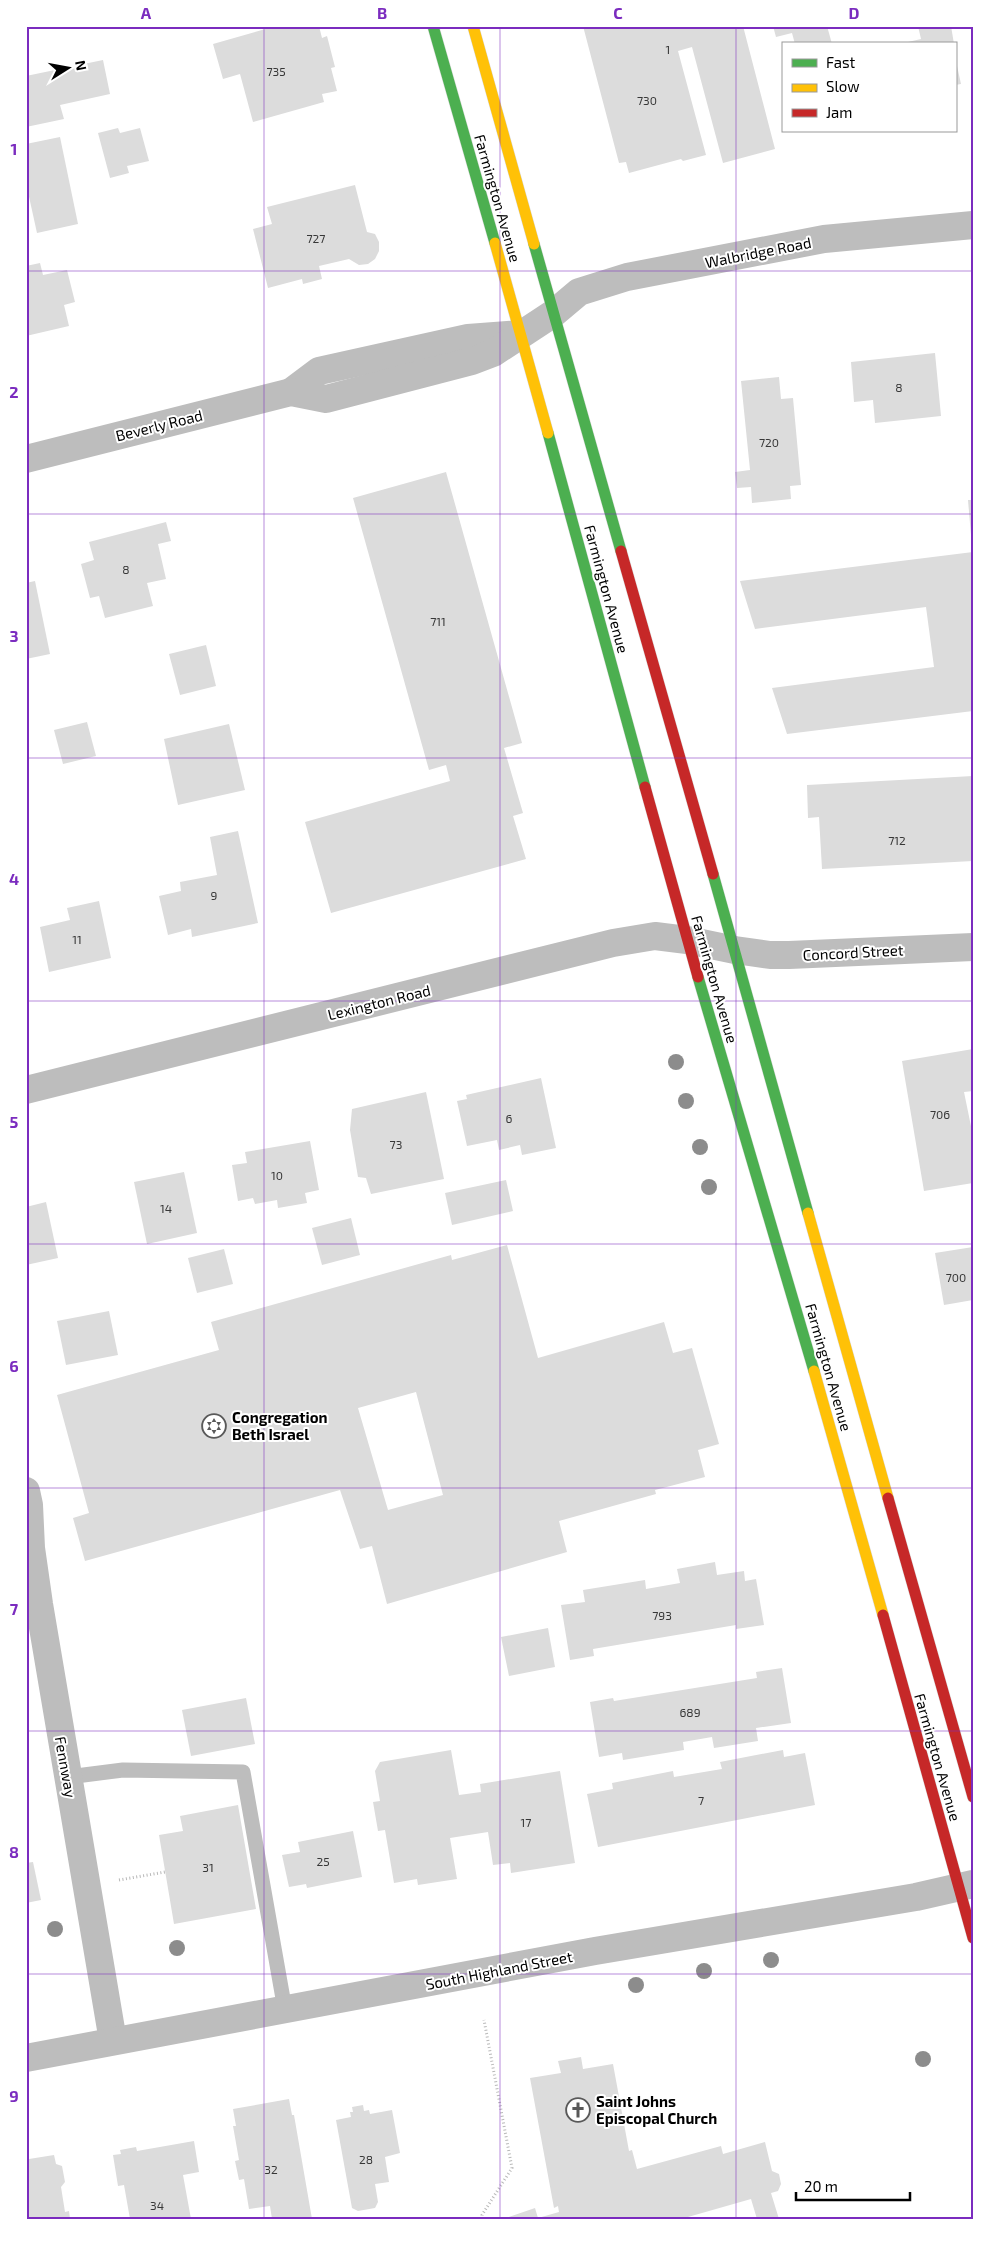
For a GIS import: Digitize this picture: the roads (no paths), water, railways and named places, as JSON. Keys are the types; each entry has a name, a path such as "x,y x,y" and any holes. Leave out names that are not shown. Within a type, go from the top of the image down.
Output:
{"main road":[{"name":"Farmington Avenue","path":"433,26 521,334 687,940 966,1886 973,1938"},
{"name":"Farmington Avenue","path":"473,26 973,1797"}],"street":[{"name":"Walbridge Road","path":"554,314 579,292 627,277 824,239 973,226"},
{"name":"Beverly Road","path":"26,459 291,392 319,371 468,338 521,334 554,314"},
{"name":"Lexington Road","path":"26,1090 612,943 656,936 687,940 734,950"},
{"name":"Concord Street","path":"734,950 770,955 789,955 973,947"},
{"name":"Fennway","path":"26,1492 29,1504 31,1548 39,1604 112,2041"},
{"name":"South Highland Street","path":"26,2058 595,1951 848,1909 966,1886"}],"lane":[{"path":"68,1778 123,1770 243,1772 286,2010"}],"place":[{"name":"Congregation Beth Israel","path":"214,1426"},
{"name":"Saint Johns Episcopal Church","path":"578,2110"}]}
